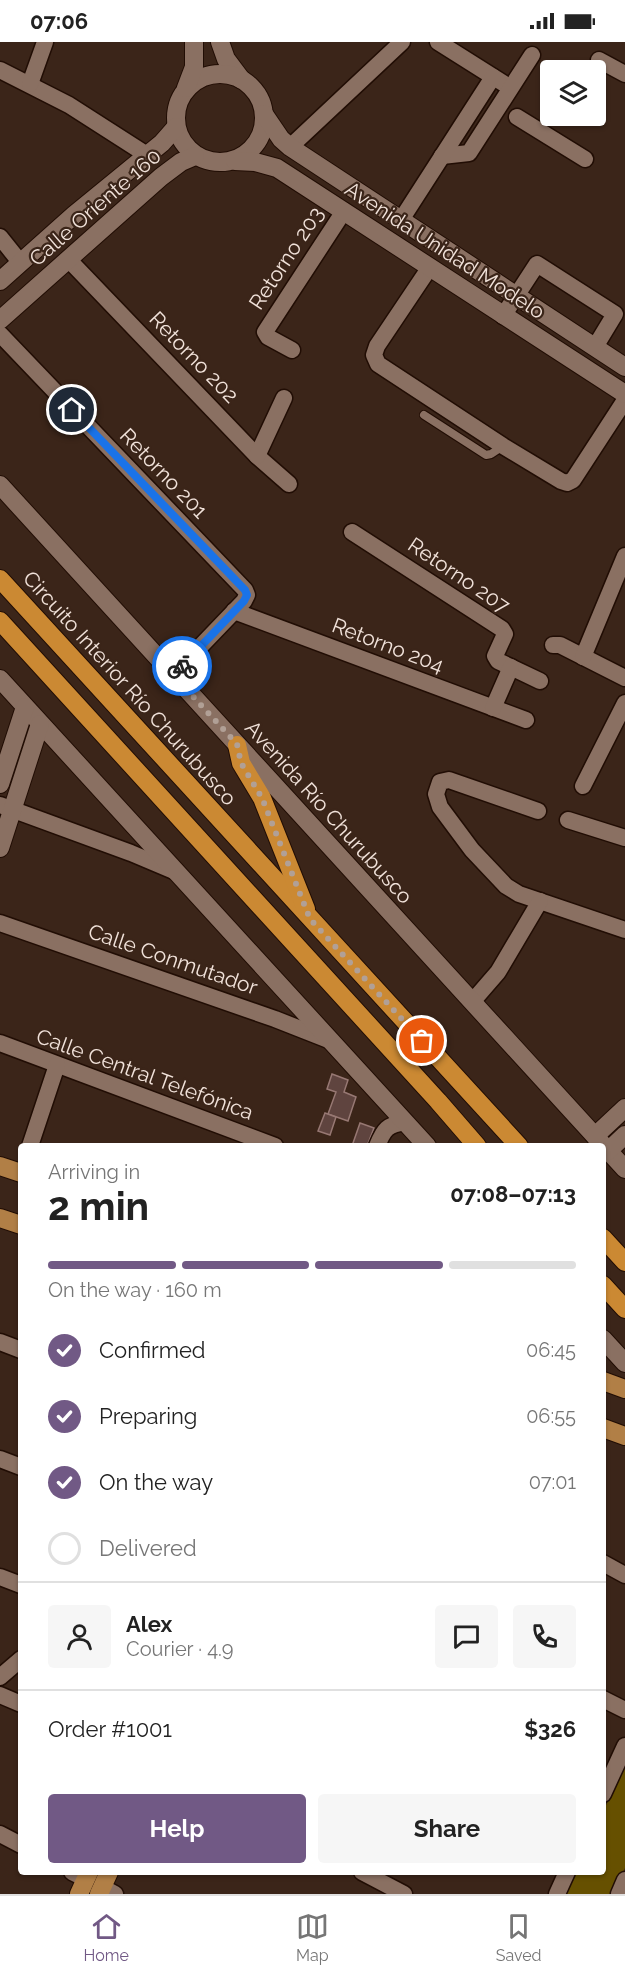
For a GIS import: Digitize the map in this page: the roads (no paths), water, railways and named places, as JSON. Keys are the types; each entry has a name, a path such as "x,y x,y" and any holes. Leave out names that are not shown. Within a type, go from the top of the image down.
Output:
{"highway":[{"name":"Circuito Interior Río Churubusco","path":"0,579 516,1143"},
{"path":"0,621 474,1143"},
{"path":"237,744 241,763 262,798 310,919"},
{"path":"606,1241 625,1262"},
{"path":"606,1288 625,1309"}],"main road":[{"path":"0,1166 18,1172"},
{"path":"0,1218 18,1224"},
{"path":"606,1382 625,1389"},
{"path":"606,1429 625,1436"}],"street":[{"path":"30,84 45,42"},
{"path":"194,42 194,67 176,106 176,128 182,144 195,156 214,163 235,161 251,150 262,134 264,114 257,93 241,79 226,59 220,42"},
{"path":"290,147 402,42"},
{"path":"438,42 510,87"},
{"path":"442,156 469,153 532,55"},
{"path":"606,64 625,74"},
{"path":"0,70 69,105 147,155"},
{"path":"186,88 203,76 222,73 241,79"},
{"path":"400,220 493,77"},
{"name":"Avenida Unidad Modelo","path":"264,114 281,140 290,147 625,367"},
{"path":"517,117 585,159"},
{"name":"Calle Oriente 160","path":"0,281 162,143 176,128"},
{"name":"Calle Oriente 160","path":"0,320 161,177 181,162 195,156"},
{"name":"Avenida Unidad Modelo","path":"235,161 255,162 277,168 625,394"},
{"name":"Retorno 203","path":"292,350 268,337 265,332 344,211"},
{"path":"0,237 20,262"},
{"name":"Retorno 202","path":"68,259 257,456 289,484"},
{"path":"504,315 537,264 615,314 595,347"},
{"path":"430,267 377,346 374,355 378,364 503,446 561,482 567,483 573,480 625,400"},
{"name":"Retorno 201","path":"0,334 245,590 247,595 234,611"},
{"path":"257,456 284,398"},
{"name":"Avenida Río Churubusco","path":"0,485 601,1143"},
{"name":"Retorno 207","path":"352,532 502,629 505,634 495,656 498,661 511,667"},
{"path":"583,657 625,556"},
{"path":"173,675 234,611"},
{"name":"Retorno 204","path":"234,611 526,720"},
{"path":"553,645 560,645 625,678"},
{"path":"493,708 511,667 540,681"},
{"path":"0,679 424,1143"},
{"path":"583,786 620,727 625,703"},
{"path":"0,784 25,707"},
{"path":"0,848 6,808 40,724"},
{"path":"538,811 449,780 440,782 436,794 440,807 472,850 506,886 519,894 625,930"},
{"path":"6,808 177,872"},
{"path":"568,820 625,838"},
{"path":"472,1002 498,972 540,901"},
{"name":"Calle Conmutador","path":"0,922 331,1041"},
{"name":"Calle Central Telefónica","path":"0,1043 267,1143"},
{"path":"31,1143 57,1065"},
{"path":"595,1136 625,1107"},
{"path":"378,1143 383,1131 393,1124 405,1122"},
{"path":"608,1151 625,1135"},
{"name":"Avenida Río Churubusco","path":"606,1149 625,1169"},
{"path":"0,1342 18,1349"},
{"path":"606,1342 625,1363"},
{"path":"0,1459 18,1466"},
{"path":"606,1565 625,1575"},
{"path":"0,1577 18,1584"},
{"path":"0,1677 18,1662"},
{"path":"0,1695 18,1703"},
{"path":"606,1700 625,1710"},
{"path":"606,1787 625,1746"},
{"path":"0,1834 18,1843"},
{"path":"368,1875 404,1894"},
{"path":"557,1894 566,1875"},
{"path":"619,1894 625,1880"}],"lane":[{"path":"424,415 486,455 503,446"}]}
